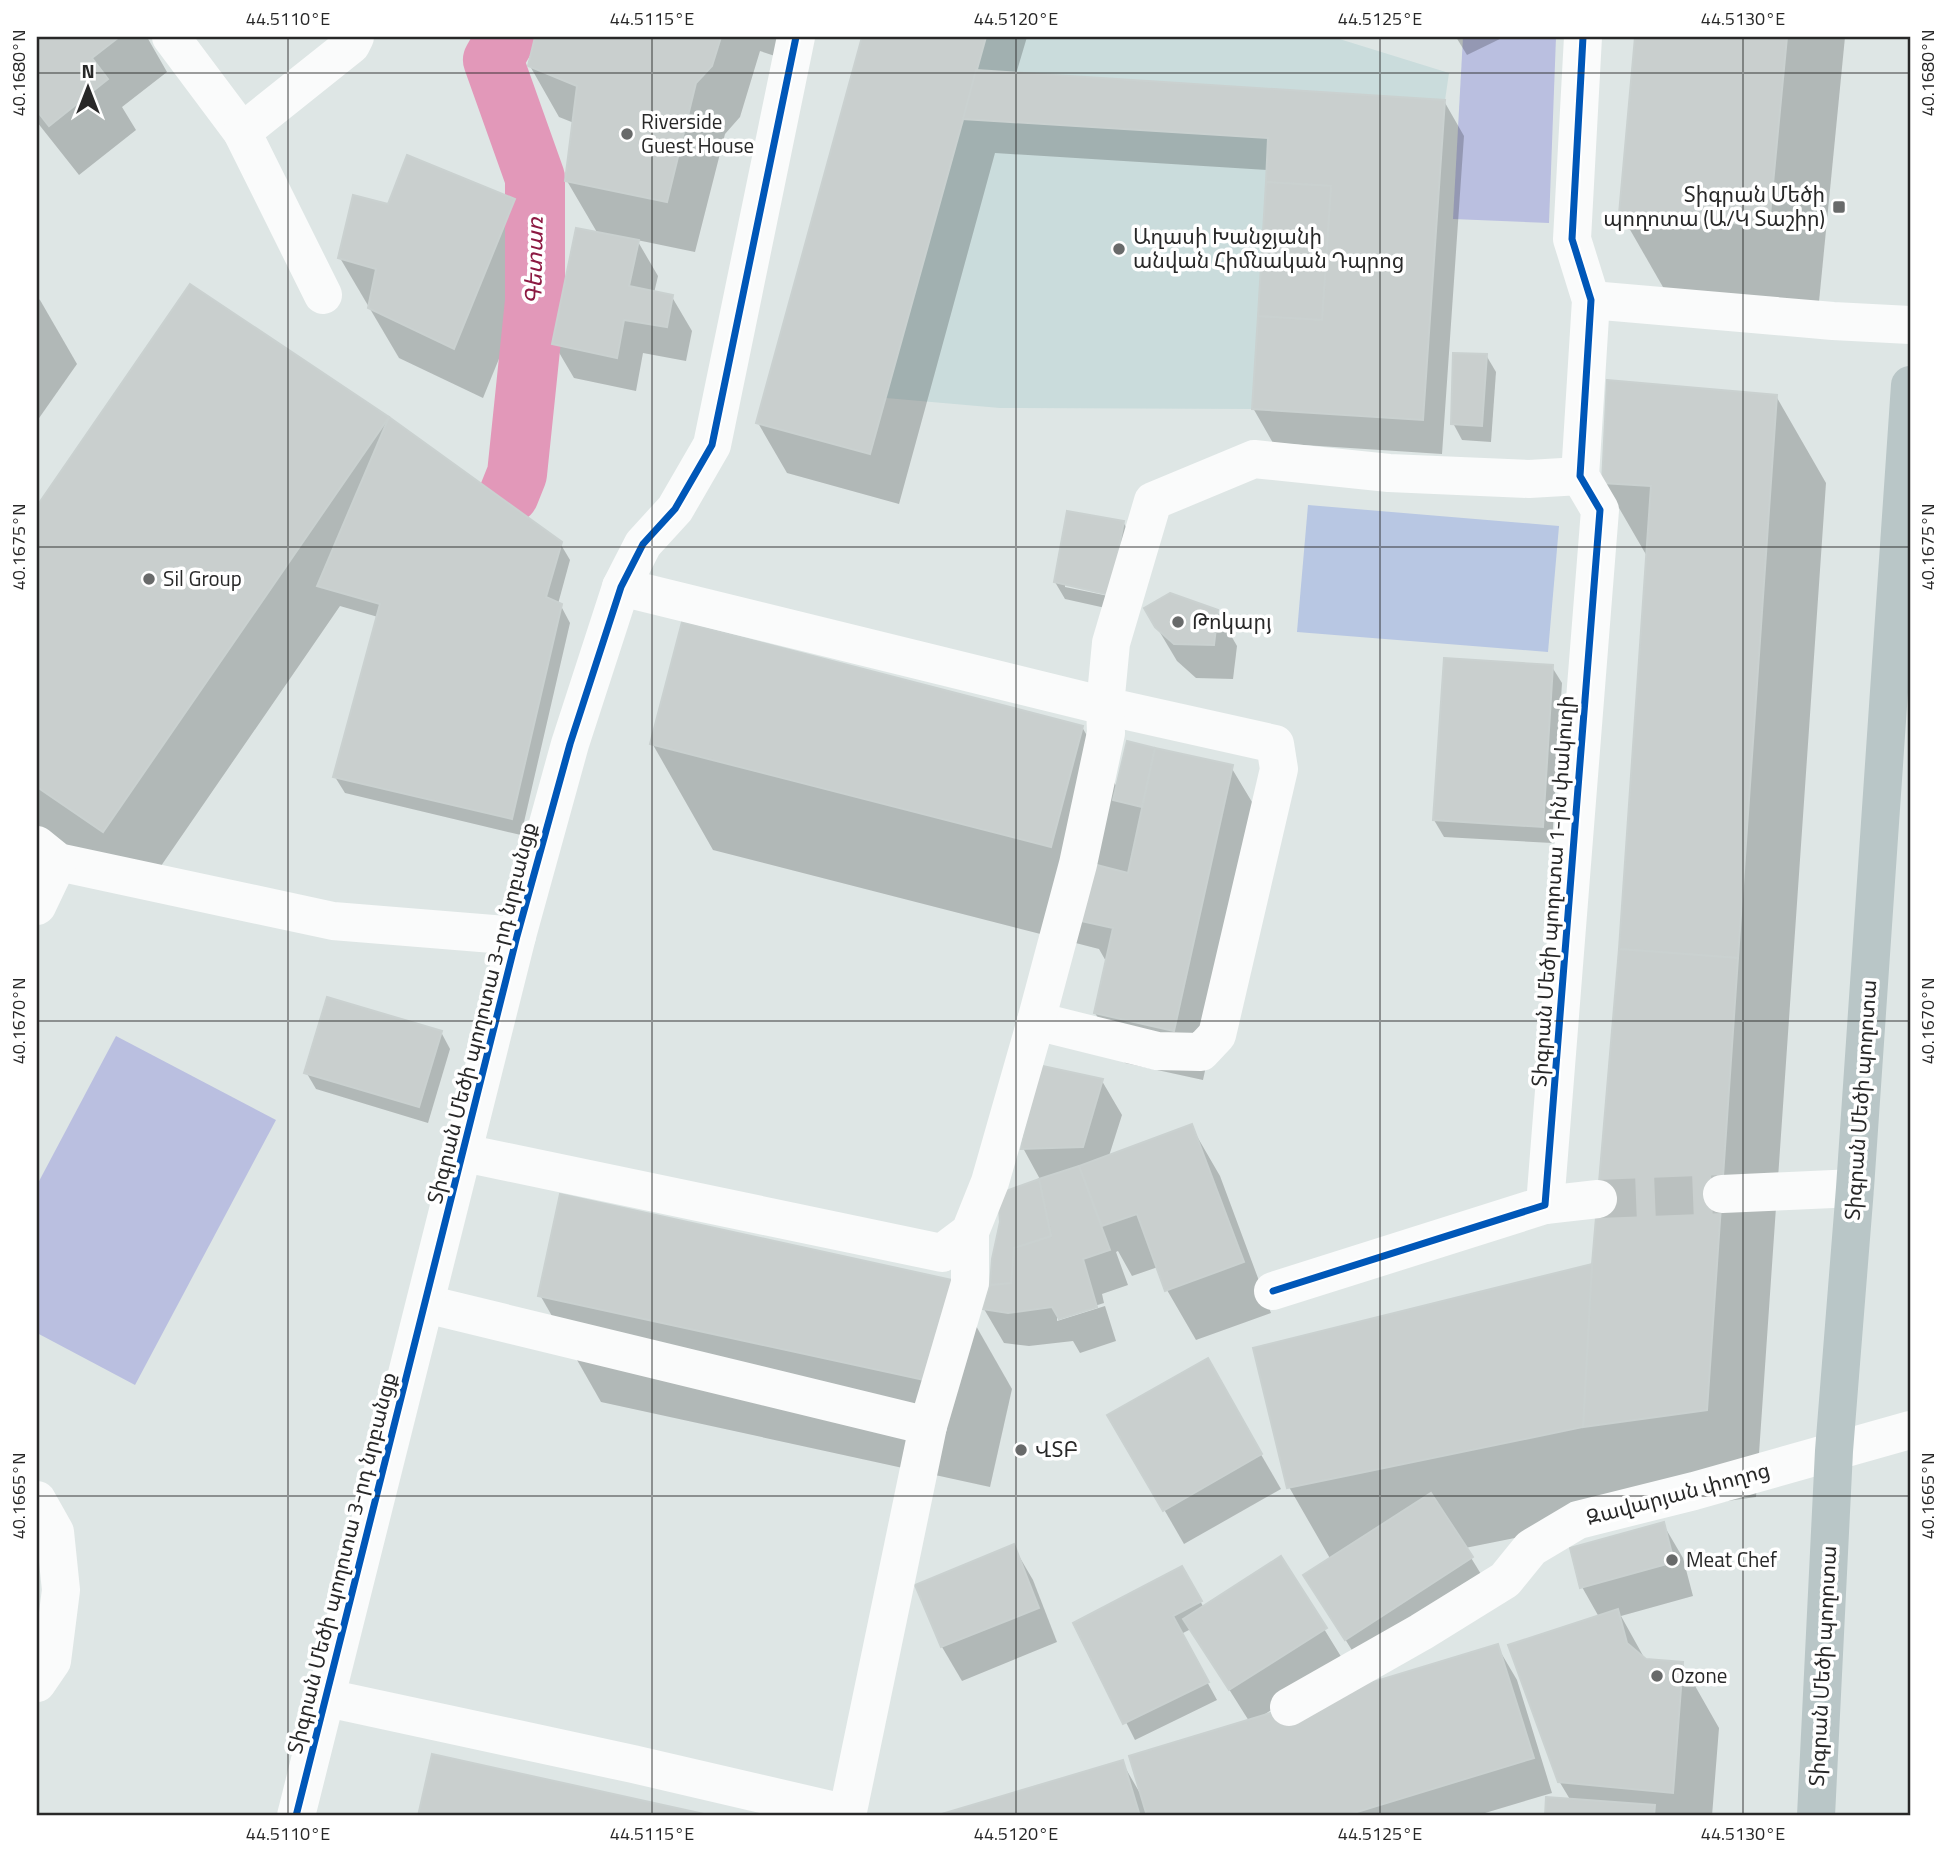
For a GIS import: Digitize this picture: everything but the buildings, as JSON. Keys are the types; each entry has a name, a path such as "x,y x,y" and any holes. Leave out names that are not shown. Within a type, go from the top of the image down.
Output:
{"main road":[{"name":"Տիգրան Մեծի պողոտա","path":"1816,1816 1834,1451 1855,1188 1910,385"}],"street":[{"path":"171,37 242,132 323,295"},
{"path":"242,132 351,45 355,37"},
{"name":"Տիգրան Մեծի պողոտա 3-րդ նրբանցք","path":"296,1816 517,936 570,744 621,587 643,544 675,509 712,445 796,37"},
{"path":"327,1698 633,1764 847,1815 928,1426 970,1283 970,1232 990,1182 1078,864 1106,733 1105,706 1111,643 1153,501 1254,459 1389,473 1529,479 1580,476 1591,300 1572,239 1583,37"},
{"path":"1591,300 1910,325"},
{"name":"Տիգրան Մեծի պողոտա 1-ին փակուղի","path":"1545,1205 1600,510 1580,476"},
{"path":"621,587 1105,706 1275,744 1279,769 1217,1035 1201,1052 1157,1051 1036,1021"},
{"path":"37,906 48,854 332,921 517,936"},
{"path":"464,1153 942,1253 970,1232"},
{"path":"1721,1194 1855,1188"},
{"path":"1273,1291 1545,1205 1598,1199"},
{"path":"426,1304 928,1426"},
{"name":"Զավարյան փողոց","path":"1289,1707 1421,1632 1505,1580 1531,1548 1578,1520 1694,1491 1910,1430"},
{"path":"37,1500 55,1532 61,1590 52,1661 37,1683"}],"shaded area":[{"name":"Աղասի Խանջյանի անվան Հիմնական Դպրոց","path":"862,37 1333,37 1449,73 1423,420 1251,409 1000,408 886,398 870,454 756,423"},
{"path":"1463,37 1556,37 1549,223 1453,219"},
{"path":"1308,505 1559,526 1548,652 1297,632"},
{"path":"116,1036 276,1120 135,1385 37,1333 37,1185"}],"waterway":[{"name":"Գետառ","path":"506,37 493,60 535,178 535,301 517,474 509,494"}],"tunnel":[{"path":"1598,1199 1722,1194"}],"cycle path":[{"path":"296,1816 517,936 570,744 621,587 643,544 675,509 712,445 796,37"},
{"path":"1273,1291 1545,1205 1600,510 1580,476 1591,300 1572,239 1583,37"}],"place":[{"name":"Riverside Guest House","path":"627,134"},
{"name":"Տիգրան Մեծի պողոտա (Ա/Կ Տաշիր)","path":"1839,207"},
{"name":"Աղասի Խանջյանի անվան Հիմնական Դպրոց","path":"1119,249"},
{"name":"Sil Group","path":"149,579"},
{"name":"Թոկարյ","path":"1178,622"},
{"name":"ՎՏԲ","path":"1021,1450"},
{"name":"Meat Chef","path":"1672,1560"},
{"name":"Ozone","path":"1657,1676"}]}
